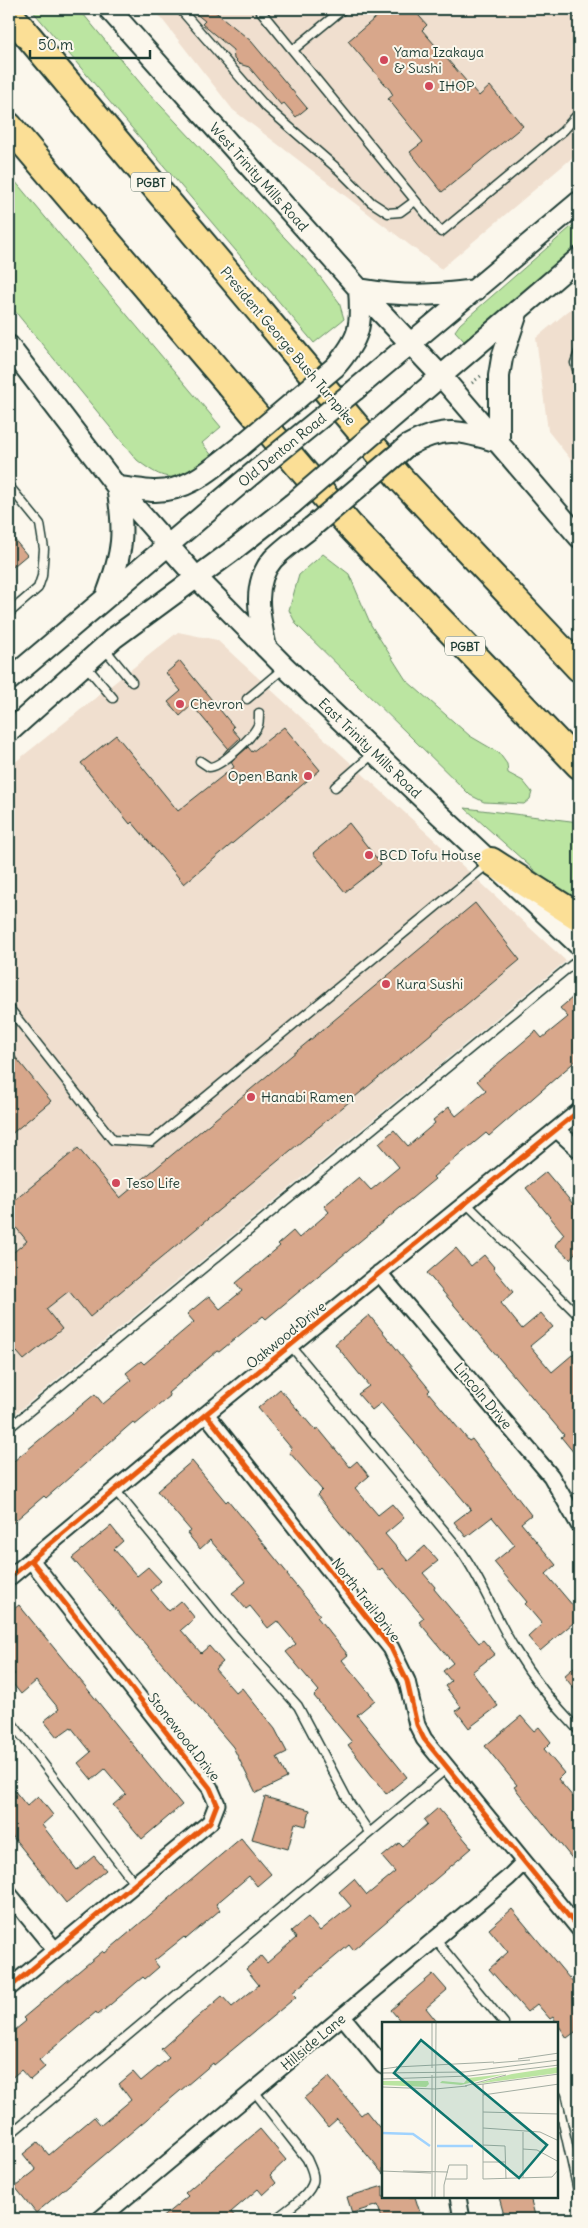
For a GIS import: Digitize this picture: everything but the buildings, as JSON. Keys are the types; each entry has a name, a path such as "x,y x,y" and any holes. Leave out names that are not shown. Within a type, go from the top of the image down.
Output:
{"highway":[{"name":"President George Bush Turnpike","path":"9,13 399,477 579,668"},
{"name":"PGBT","path":"9,126 350,526 579,765"},
{"path":"491,861 579,917"}],"main road":[{"name":"West Trinity Mills Road","path":"109,9 410,344"},
{"name":"Old Denton Road","path":"9,680 106,595 476,290 579,202"},
{"path":"9,732 84,664 292,504 579,258"},
{"path":"117,487 154,491 180,486 200,478 241,446 335,367 352,347 357,337 360,310 359,289 416,297 476,290"},
{"path":"500,443 499,376 502,358 518,309"},
{"path":"410,344 500,443 579,537"},
{"path":"9,346 117,487 169,545"},
{"path":"266,648 258,614 261,581 272,560 406,446 424,436 448,432 469,433 500,443"},
{"path":"106,595 119,563 122,543 122,517 117,487"},
{"name":"East Trinity Mills Road","path":"169,545 196,577 285,667 579,945"}],"street":[{"name":"Oakwood Drive","path":"10,1573 31,1560 206,1414 579,1111"},
{"path":"557,1130 579,1150"},
{"name":"Lincoln Drive","path":"379,1273 551,1476 579,1525"},
{"name":"North Trail Drive","path":"206,1414 391,1648 406,1681 417,1725 424,1739 579,1928"},
{"name":"Stonewood Drive","path":"9,1988 210,1822 217,1804 210,1788 31,1560"},
{"name":"Hillside Lane","path":"100,2219 343,2017 508,1878 524,1862"},
{"path":"9,1894 55,1950"},
{"path":"343,2017 382,2065"},
{"path":"458,2198 462,2219"}],"lane":[{"path":"180,9 265,106 340,171 371,202 388,213 400,212 415,201"},
{"path":"259,9 441,232 564,131 579,113"},
{"path":"294,50 343,9"},
{"path":"575,9 579,14"},
{"path":"579,353 575,363 579,376"},
{"path":"9,486 40,524 44,549 42,576 38,588 10,609"},
{"path":"104,648 132,682"},
{"path":"84,664 113,698"},
{"path":"247,698 285,667"},
{"path":"200,761 209,767 221,762 250,737 258,724 259,713"},
{"path":"335,787 374,753"},
{"path":"9,1008 113,1140 151,1142 491,861"},
{"path":"9,1428 579,959"},
{"path":"465,1202 579,1316"},
{"path":"291,1346 462,1551 478,1576 514,1648 531,1674 579,1731"},
{"path":"115,1490 235,1636 298,1706 350,1804 369,1832"},
{"path":"9,1719 135,1884"},
{"path":"9,2135 447,1768"},
{"path":"435,1939 503,2022"},
{"path":"254,2091 307,2159 314,2181 308,2192 276,2219"},
{"path":"558,2100 579,2195"}],"path":[{"path":"473,373 477,378"}],"shaded area":[{"path":"154,9 579,9 579,152 441,269 233,110"},
{"path":"579,302 579,470 548,431 536,338"},
{"path":"178,632 217,640 566,961 9,1419 9,767"}],"green space":[{"path":"31,9 79,9 146,90 315,270 339,302 344,319 314,343"},
{"path":"9,174 221,427 202,443 213,457 192,471 175,477 159,474 137,460 9,304"},
{"path":"579,220 579,245 485,327 465,342 455,331 460,324"},
{"path":"323,554 349,574 371,625 406,680 470,736 499,753 507,764 508,773 523,781 532,792 530,799 524,804 484,802 470,795 296,624 289,610 299,575"},
{"path":"465,808 579,822 579,907 553,887"}],"cycle path":[{"path":"9,1578 206,1414 579,1111"},
{"path":"206,1414 391,1648 407,1681 417,1725 424,1739 579,1929"},
{"path":"9,1988 210,1822 217,1804 210,1788 31,1560"}],"place":[{"name":"Yama Izakaya & Sushi","path":"384,60"},
{"name":"IHOP","path":"429,86"},
{"name":"Chevron","path":"180,704"},
{"name":"Open Bank","path":"308,776"},
{"name":"BCD Tofu House","path":"369,855"},
{"name":"Kura Sushi","path":"386,984"},
{"name":"Hanabi Ramen","path":"251,1097"},
{"name":"Teso Life","path":"116,1183"}]}
